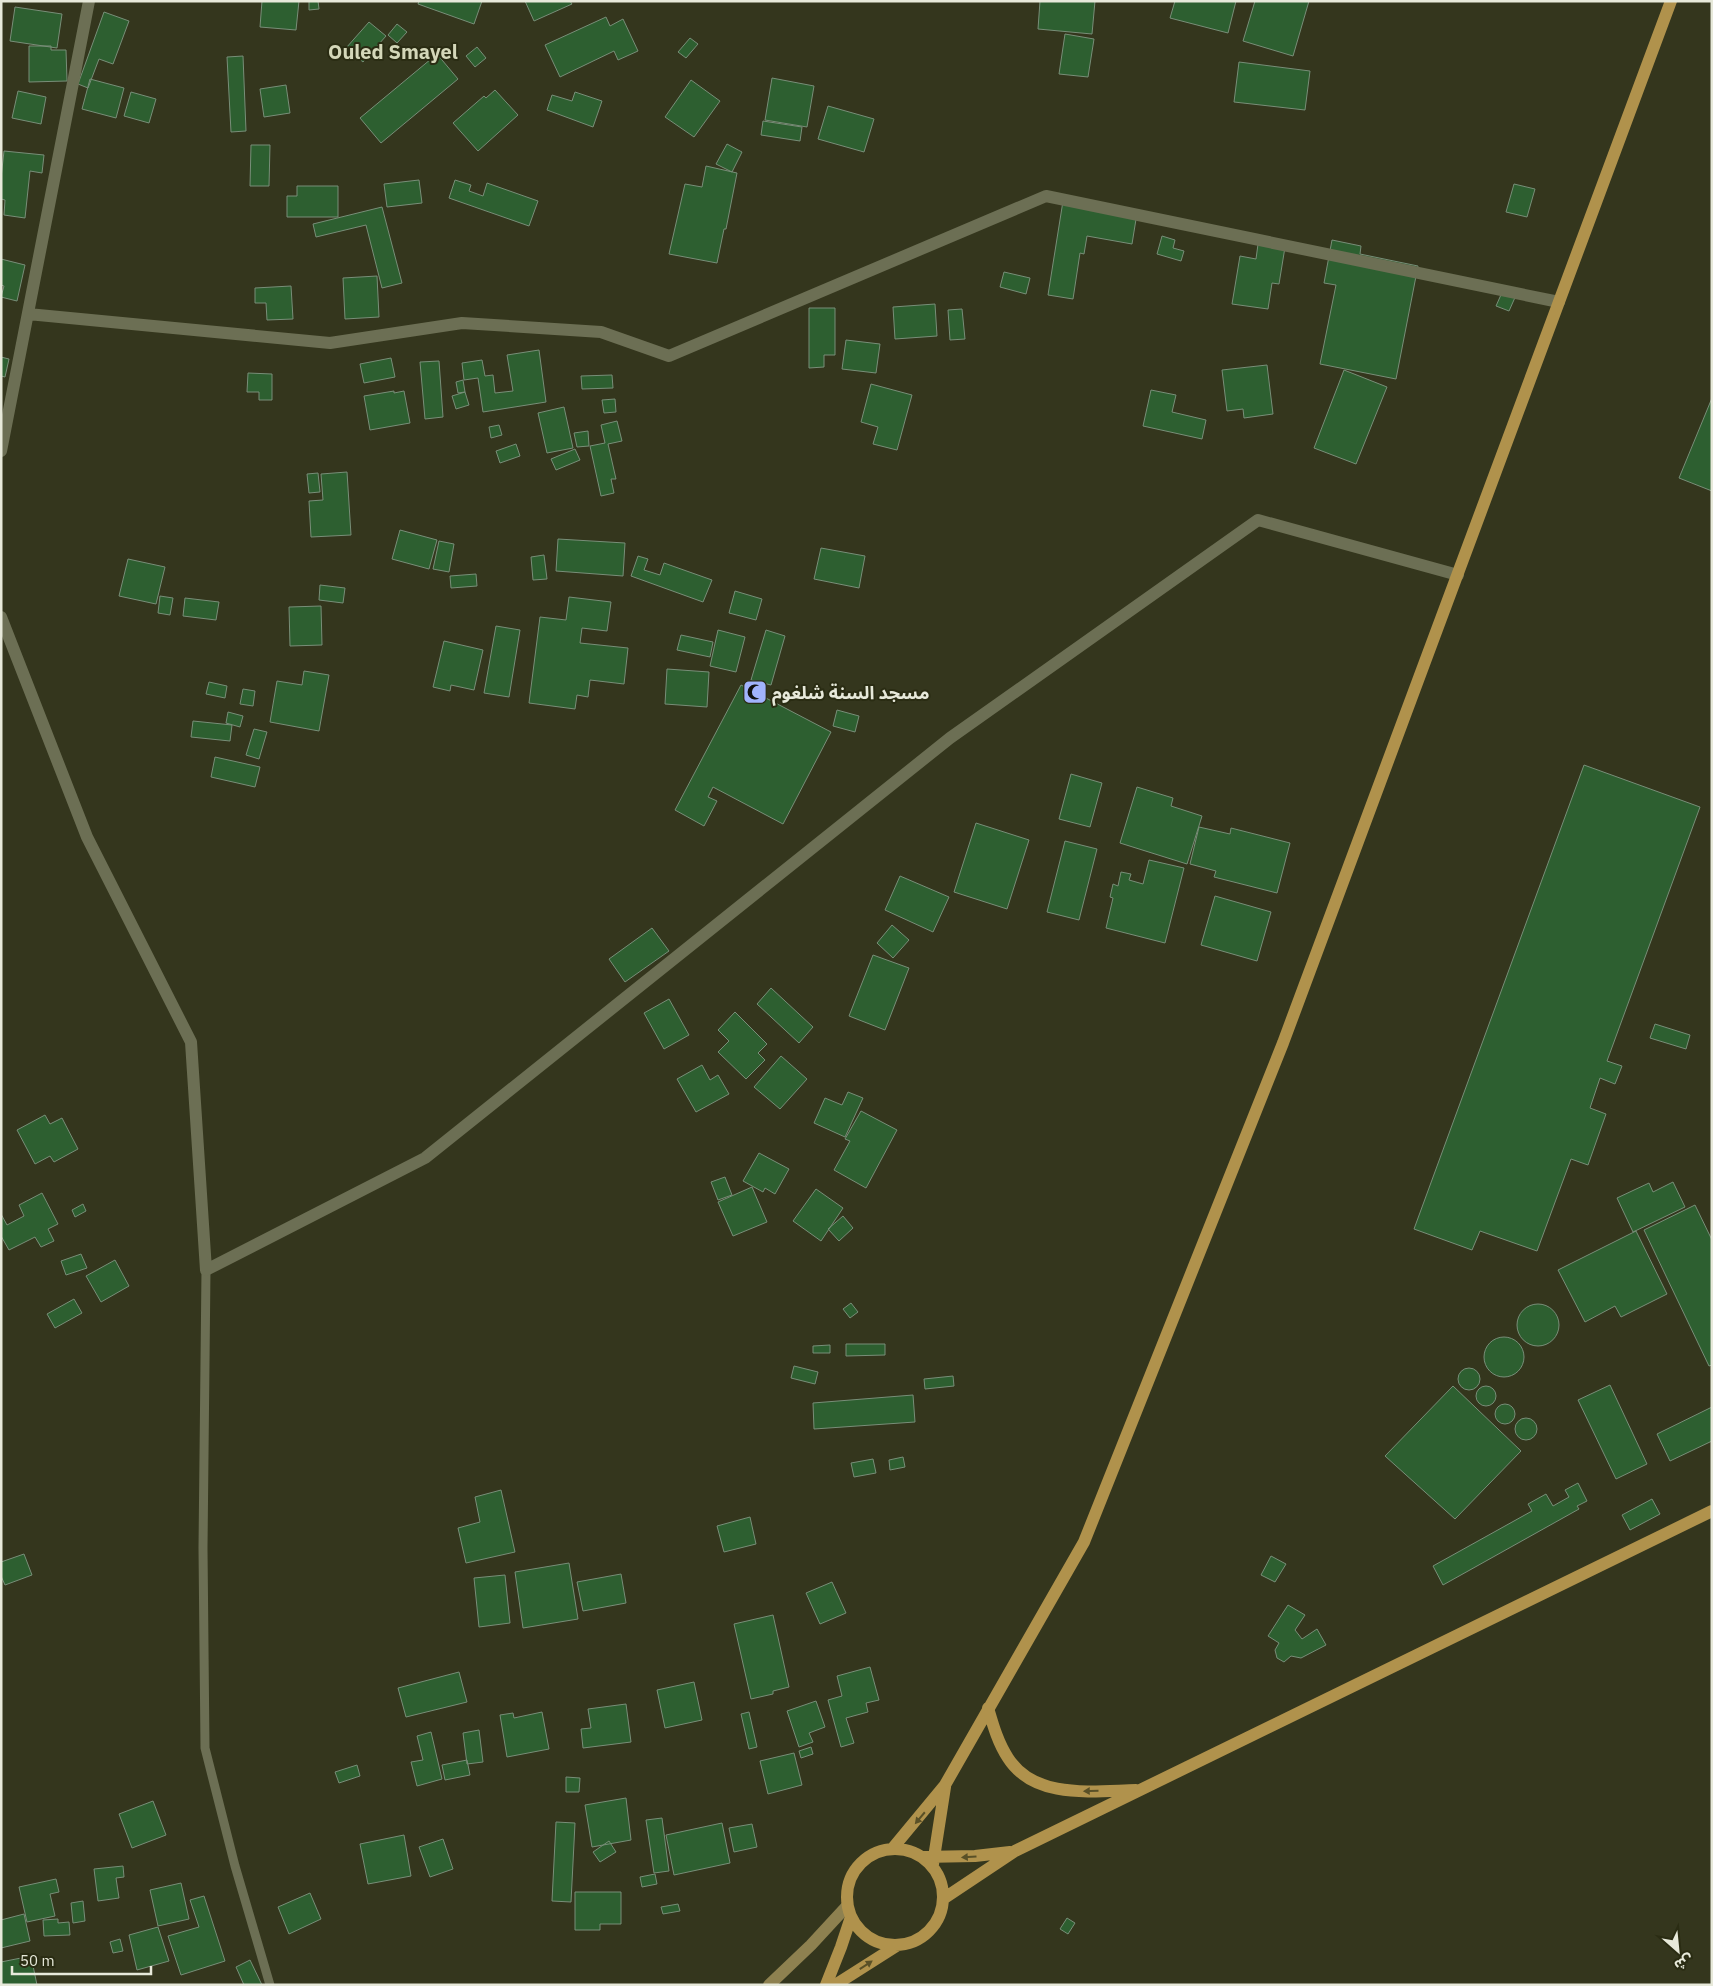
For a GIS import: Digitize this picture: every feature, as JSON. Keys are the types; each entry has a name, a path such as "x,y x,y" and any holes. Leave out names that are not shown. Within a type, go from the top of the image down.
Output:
{"main road":[{"path":"892,1849 946,1785 988,1708 1084,1542 1284,1043 1671,1"},
{"path":"943,1900 1015,1851 1712,1511"},
{"path":"988,1708 998,1739 1009,1759 1022,1774 1043,1785 1066,1791 1140,1790"},
{"path":"849,1911 865,1935 875,1941 886,1944 898,1945 909,1943 929,1931 941,1911 943,1900 939,1877 930,1860 946,1785"},
{"path":"826,1985 841,1947 849,1911 849,1883 853,1872 870,1856 892,1849 902,1849 930,1860 1015,1851"},
{"path":"768,1985 849,1911"},
{"path":"835,1985 898,1945"}],"street":[{"path":"1,451 89,1"},
{"path":"28,314 330,343 462,323 602,332 668,356 1046,196 1559,302"},
{"path":"1,617 87,837 191,1042 206,1270 425,1158 950,738 1258,520 1458,575"}],"lane":[{"path":"206,1270 203,1548 205,1748 235,1866 270,1985"}],"building":[{"path":"262,1 299,1 296,30 260,27"},
{"path":"309,1 318,1 319,9 309,10"},
{"path":"419,1 482,1 474,24 418,4"},
{"path":"525,1 570,1 572,4 534,21"},
{"path":"1040,1 1095,1 1092,34 1038,29"},
{"path":"1175,1 1236,1 1228,33 1170,18"},
{"path":"1255,1 1309,1 1293,56 1243,41"},
{"path":"15,7 62,14 57,48 10,41"},
{"path":"104,12 129,21 113,64 99,59 88,88 78,84"},
{"path":"606,17 610,26 623,19 638,51 618,60 614,51 560,77 545,45"},
{"path":"369,22 386,36 363,62 346,48"},
{"path":"397,24 407,32 397,43 388,35"},
{"path":"1065,34 1094,39 1088,77 1059,74"},
{"path":"690,38 698,44 686,58 678,52"},
{"path":"29,46 51,46 51,50 66,50 67,81 29,82"},
{"path":"477,47 486,58 475,67 466,56"},
{"path":"437,54 458,79 381,143 360,118"},
{"path":"243,56 246,131 231,132 227,57"},
{"path":"1239,62 1310,71 1305,110 1234,102"},
{"path":"772,78 814,86 807,127 765,120"},
{"path":"90,79 124,88 116,118 82,109"},
{"path":"691,80 720,101 694,137 665,117"},
{"path":"286,85 290,113 264,117 260,89"},
{"path":"495,90 518,115 478,151 453,123 484,96 486,98"},
{"path":"18,91 46,97 41,124 12,118"},
{"path":"131,92 156,99 149,123 124,116"},
{"path":"575,92 602,101 593,127 547,110 552,95 572,101"},
{"path":"828,106 874,119 864,152 818,139"},
{"path":"763,121 802,127 800,141 761,135"},
{"path":"727,144 742,152 732,172 716,164"},
{"path":"251,145 270,145 269,186 250,186"},
{"path":"4,151 44,155 42,173 30,171 25,218 4,215 5,200 1,199 1,178"},
{"path":"706,166 737,173 717,263 669,254 685,184 702,187"},
{"path":"419,180 422,203 387,207 384,184"},
{"path":"455,180 471,185 469,191 483,196 487,183 538,201 529,226 449,198"},
{"path":"1514,184 1535,189 1527,217 1506,212"},
{"path":"297,186 338,186 338,217 287,217 287,196 297,196"},
{"path":"1063,201 1137,213 1132,244 1087,236 1084,254 1080,253 1073,299 1048,295"},
{"path":"382,207 402,283 382,288 366,225 316,237 313,224"},
{"path":"1162,236 1175,240 1173,248 1184,251 1181,261 1157,254"},
{"path":"1259,237 1286,241 1279,284 1272,283 1268,309 1232,304 1240,256 1256,259"},
{"path":"1332,240 1361,246 1360,254 1418,266 1396,379 1320,364 1336,285 1324,283"},
{"path":"1,259 25,265 17,301 1,297 4,286 1,285"},
{"path":"1004,272 1030,278 1026,294 1000,287"},
{"path":"377,276 379,317 345,319 343,278"},
{"path":"291,286 293,319 267,320 266,303 255,303 255,288"},
{"path":"1504,288 1517,293 1509,311 1496,306"},
{"path":"935,304 937,336 895,339 893,307"},
{"path":"809,308 835,308 835,355 824,355 824,367 809,368"},
{"path":"962,309 965,339 950,340 948,310"},
{"path":"846,340 880,344 876,373 842,369"},
{"path":"539,350 546,402 483,412 478,378 464,380 462,363 482,360 485,376 493,375 495,393 513,391 507,355"},
{"path":"1,357 9,359 5,377 1,376"},
{"path":"391,358 395,377 364,383 360,364"},
{"path":"439,361 443,417 425,419 420,362"},
{"path":"1267,365 1273,414 1244,418 1243,409 1227,411 1222,370"},
{"path":"1344,370 1387,387 1356,464 1314,448"},
{"path":"248,373 272,374 272,400 259,400 259,392 247,392"},
{"path":"612,375 613,388 582,389 581,376"},
{"path":"463,380 465,392 458,393 456,382"},
{"path":"871,384 912,395 897,450 873,444 878,427 861,422"},
{"path":"1151,390 1176,395 1172,412 1206,420 1202,439 1143,426"},
{"path":"394,391 394,393 404,391 410,423 370,430 364,396"},
{"path":"465,392 469,405 456,409 452,396"},
{"path":"1712,398 1712,491 1679,478"},
{"path":"615,399 616,412 604,413 602,400"},
{"path":"564,407 573,448 547,453 538,413"},
{"path":"617,421 622,441 608,444 616,479 611,479 614,493 601,496 590,446 605,443 601,425"},
{"path":"499,425 502,435 491,438 489,427"},
{"path":"588,431 589,446 577,447 574,433"},
{"path":"516,444 520,456 500,463 496,451"},
{"path":"575,449 580,460 556,470 551,459"},
{"path":"347,472 351,535 311,537 309,501 323,500 321,474"},
{"path":"318,473 320,492 309,493 307,474"},
{"path":"400,530 437,540 429,569 392,559"},
{"path":"558,539 625,543 623,576 556,571"},
{"path":"439,541 454,544 449,572 433,569"},
{"path":"821,548 865,556 859,588 814,579"},
{"path":"544,555 547,579 533,580 531,557"},
{"path":"638,556 648,559 644,570 660,575 664,563 712,580 703,602 631,576"},
{"path":"128,559 165,567 156,604 119,596"},
{"path":"476,574 477,586 451,588 450,576"},
{"path":"320,585 345,588 343,603 319,600"},
{"path":"735,591 762,599 756,620 729,613"},
{"path":"160,596 173,598 170,615 158,613"},
{"path":"569,597 611,602 607,631 582,628 580,643 628,648 624,684 590,680 588,697 577,695 575,709 529,703 540,617 566,620"},
{"path":"185,598 219,602 216,620 183,616"},
{"path":"321,606 322,645 290,646 289,607"},
{"path":"496,626 520,630 509,697 484,693"},
{"path":"718,630 745,637 736,672 710,666"},
{"path":"766,630 785,636 771,685 751,680"},
{"path":"681,635 713,642 710,657 677,650"},
{"path":"444,641 483,650 474,690 451,685 450,691 433,687"},
{"path":"667,669 709,672 707,707 665,704"},
{"path":"304,671 329,675 319,731 270,722 277,681 302,685"},
{"path":"209,682 227,686 225,698 206,694"},
{"path":"741,685 831,732 783,824 713,787 708,797 717,801 704,826 675,810"},
{"path":"243,689 255,691 253,706 240,704"},
{"path":"837,710 859,716 855,732 833,726"},
{"path":"228,712 243,716 240,727 226,723"},
{"path":"193,721 232,725 230,741 191,737"},
{"path":"254,729 267,732 259,759 246,755"},
{"path":"215,757 260,767 255,787 211,777"},
{"path":"1584,765 1700,807 1607,1061 1622,1066 1615,1084 1600,1078 1590,1108 1606,1114 1588,1165 1571,1159 1537,1251 1480,1231 1472,1250 1414,1229"},
{"path":"1071,774 1102,783 1090,827 1059,819"},
{"path":"1137,787 1173,798 1171,806 1202,816 1187,864 1120,843"},
{"path":"976,823 1029,840 1007,909 954,892"},
{"path":"1199,827 1230,834 1231,828 1290,843 1277,893 1214,877 1216,871 1190,864"},
{"path":"1065,841 1097,849 1079,920 1047,912"},
{"path":"1149,860 1184,868 1165,943 1106,928 1113,898 1110,897 1113,884 1118,886 1121,872 1131,874 1129,880 1143,884"},
{"path":"900,876 949,897 933,932 885,910"},
{"path":"1215,896 1271,912 1257,961 1201,945"},
{"path":"892,925 909,940 893,958 877,943"},
{"path":"652,928 669,951 625,982 609,959"},
{"path":"873,955 909,968 885,1030 849,1016"},
{"path":"771,988 813,1027 799,1043 757,1004"},
{"path":"669,999 689,1035 664,1049 644,1013"},
{"path":"735,1012 767,1044 758,1053 765,1060 746,1079 718,1052 729,1041 718,1030"},
{"path":"1655,1024 1690,1035 1686,1049 1650,1038"},
{"path":"781,1056 807,1079 780,1109 754,1087"},
{"path":"702,1065 710,1080 718,1075 729,1094 696,1112 677,1079"},
{"path":"848,1092 863,1098 845,1137 814,1123 825,1098 842,1105"},
{"path":"861,1111 897,1130 866,1188 834,1170 850,1141 845,1139"},
{"path":"45,1115 50,1124 62,1118 78,1149 54,1162 50,1156 35,1164 17,1130"},
{"path":"759,1153 789,1169 775,1194 765,1188 763,1192 743,1181"},
{"path":"725,1177 732,1195 718,1200 711,1182"},
{"path":"1673,1182 1685,1207 1633,1232 1617,1198 1649,1183 1653,1192"},
{"path":"752,1187 767,1222 733,1236 718,1202"},
{"path":"816,1189 843,1208 821,1241 793,1221"},
{"path":"42,1193 58,1224 48,1229 54,1241 41,1247 35,1237 9,1250 1,1236 1,1214 7,1225 24,1216 19,1205"},
{"path":"83,1204 86,1211 75,1217 72,1210"},
{"path":"1695,1205 1712,1240 1712,1365 1709,1366 1644,1230"},
{"path":"843,1216 853,1228 839,1241 828,1229"},
{"path":"1636,1231 1667,1294 1621,1317 1615,1306 1585,1322 1558,1270"},
{"path":"81,1254 87,1268 66,1275 61,1261"},
{"path":"115,1260 129,1286 101,1302 86,1276"},
{"path":"74,1299 82,1313 55,1328 47,1314"},
{"path":"851,1303 858,1312 850,1318 843,1309"},
{"path":"1538,1304 1553,1310 1559,1325 1553,1340 1538,1346 1523,1340 1517,1325 1523,1310"},
{"path":"1500,1337 1508,1337 1515,1340 1521,1346 1524,1357 1521,1368 1515,1374 1508,1377 1500,1377 1493,1374 1487,1368 1484,1361 1484,1353 1487,1346 1493,1340"},
{"path":"846,1344 885,1344 885,1355 846,1356"},
{"path":"830,1345 830,1353 813,1353 813,1346"},
{"path":"794,1366 818,1372 815,1384 791,1378"},
{"path":"1469,1368 1477,1371 1480,1379 1477,1387 1469,1390 1461,1387 1458,1379 1461,1371"},
{"path":"953,1376 954,1386 925,1389 924,1379"},
{"path":"1610,1385 1647,1464 1616,1479 1578,1400"},
{"path":"1453,1386 1521,1451 1455,1519 1385,1456"},
{"path":"1482,1386 1490,1386 1496,1392 1496,1400 1490,1406 1482,1406 1476,1400 1476,1392"},
{"path":"913,1395 915,1422 814,1429 813,1403"},
{"path":"1505,1404 1512,1407 1515,1414 1512,1421 1505,1424 1498,1421 1495,1414 1498,1407"},
{"path":"1712,1407 1712,1441 1670,1461 1657,1434"},
{"path":"1526,1418 1536,1425 1537,1429 1530,1439 1526,1440 1516,1433 1515,1429 1522,1419"},
{"path":"903,1457 905,1467 890,1470 889,1460"},
{"path":"873,1459 876,1473 854,1477 851,1463"},
{"path":"1578,1483 1587,1501 1577,1506 1579,1509 1443,1585 1433,1566 1532,1511 1528,1504 1546,1494 1553,1506 1569,1497 1565,1490"},
{"path":"501,1490 515,1552 466,1563 458,1528 480,1522 475,1497"},
{"path":"1652,1499 1660,1514 1630,1530 1622,1515"},
{"path":"750,1517 756,1544 724,1552 717,1526"},
{"path":"24,1554 32,1575 5,1585 1,1576 1,1562"},
{"path":"1271,1556 1286,1564 1275,1582 1261,1575"},
{"path":"569,1563 578,1619 523,1628 515,1572"},
{"path":"621,1574 626,1603 583,1611 577,1582"},
{"path":"505,1575 510,1623 479,1627 474,1578"},
{"path":"832,1582 846,1613 820,1624 806,1593"},
{"path":"1288,1605 1305,1615 1295,1630 1302,1639 1317,1629 1326,1645 1301,1658 1291,1656 1284,1662 1277,1658 1275,1650 1279,1643 1268,1636"},
{"path":"773,1615 789,1687 773,1691 773,1694 751,1699 734,1624"},
{"path":"870,1667 879,1700 866,1703 868,1712 846,1718 854,1743 841,1747 828,1700 842,1696 837,1676"},
{"path":"459,1672 467,1702 406,1717 398,1688"},
{"path":"694,1682 702,1720 665,1728 657,1690"},
{"path":"816,1701 825,1727 809,1733 813,1742 799,1747 787,1711"},
{"path":"626,1704 631,1742 583,1748 581,1729 591,1728 588,1709"},
{"path":"542,1712 549,1749 507,1757 500,1715 513,1713 514,1718"},
{"path":"749,1712 757,1747 749,1749 741,1714"},
{"path":"479,1730 483,1762 467,1764 463,1733"},
{"path":"431,1732 442,1779 417,1786 411,1762 423,1760 417,1736"},
{"path":"811,1747 813,1754 801,1758 799,1751"},
{"path":"794,1753 802,1785 768,1794 760,1761"},
{"path":"467,1760 470,1775 445,1780 442,1765"},
{"path":"357,1765 360,1776 339,1783 335,1772"},
{"path":"566,1777 580,1778 579,1792 566,1792"},
{"path":"626,1798 631,1840 592,1847 585,1805"},
{"path":"153,1801 166,1835 132,1848 119,1814"},
{"path":"662,1818 669,1871 654,1873 646,1820"},
{"path":"556,1822 575,1823 571,1902 552,1901"},
{"path":"722,1823 730,1863 674,1875 666,1835"},
{"path":"752,1824 757,1847 734,1852 729,1828"},
{"path":"404,1835 411,1876 368,1884 360,1844"},
{"path":"443,1839 453,1869 430,1877 419,1847"},
{"path":"609,1841 616,1852 600,1862 593,1852"},
{"path":"123,1866 124,1877 116,1878 119,1898 98,1901 94,1869"},
{"path":"655,1874 657,1884 642,1887 640,1877"},
{"path":"56,1879 59,1892 50,1894 55,1916 27,1922 19,1887"},
{"path":"181,1883 189,1919 158,1926 150,1890"},
{"path":"575,1892 621,1892 621,1924 600,1924 600,1930 575,1930"},
{"path":"310,1893 321,1919 289,1934 278,1907"},
{"path":"204,1896 225,1961 181,1975 168,1936 199,1927 190,1900"},
{"path":"83,1901 85,1921 73,1923 71,1903"},
{"path":"678,1904 680,1911 663,1914 661,1907"},
{"path":"24,1914 30,1941 1,1948 1,1920"},
{"path":"1067,1918 1075,1923 1068,1934 1060,1929"},
{"path":"58,1919 58,1923 69,1922 70,1935 44,1936 43,1920"},
{"path":"158,1927 169,1961 137,1970 129,1935"},
{"path":"120,1939 123,1951 113,1953 110,1942"},
{"path":"31,1956 37,1985 1,1985 1,1962"},
{"path":"250,1960 262,1985 244,1985 236,1967"}],"place":[{"name":"مسجد السنة شلغوم","path":"755,692"}],"district":[{"name":"Ouled Smayel","path":"393,51"}]}
